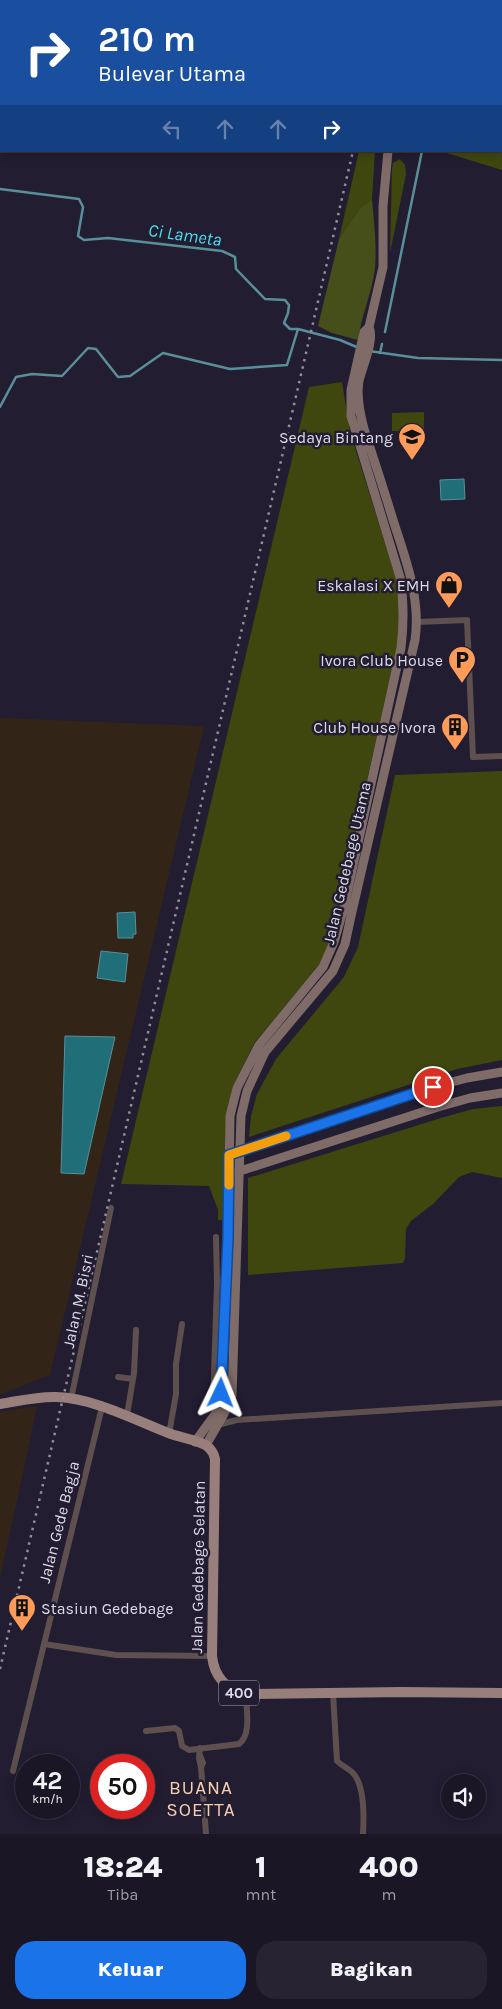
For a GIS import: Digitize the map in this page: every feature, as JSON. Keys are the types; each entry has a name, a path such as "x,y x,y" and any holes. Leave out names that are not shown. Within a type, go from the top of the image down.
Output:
{"main road":[{"path":"0,1404 40,1398 58,1397 72,1399 127,1415 169,1434 206,1445"},
{"name":"Jalan Gedebage Selatan","path":"206,1445 212,1451 215,1459 212,1656 216,1673 222,1682 233,1690 246,1694 502,1693"}],"street":[{"path":"356,382 366,340 364,332 369,327 383,267 384,206 388,152"},
{"name":"Jalan Gedebage Utama","path":"194,1442 210,1423 219,1405 221,1393 218,1359 223,1329 230,1116 237,1088 259,1045 270,1029 323,967 334,942 404,627 404,600 400,577 354,431 350,406 356,382"},
{"name":"Jalan Gedebage Utama","path":"206,1445 229,1405 232,1396 241,1116 246,1091 265,1052 333,971 345,944 413,651 417,622 410,572 364,429 356,382"},
{"path":"350,406 359,406"},
{"path":"366,468 376,465"},
{"path":"417,622 466,620 473,757 502,756"},
{"path":"390,696 401,698"},
{"path":"334,942 345,944"},
{"path":"229,1155 433,1087 467,1078 502,1072"},
{"path":"433,1087 438,1107"},
{"path":"229,1174 438,1107 470,1098 502,1093"},
{"name":"Jalan M. Bisri","path":"72,1399 111,1208"},
{"path":"213,1406 218,1359 216,1236"},
{"path":"169,1434 176,1394 176,1364 182,1324"},
{"path":"223,1329 234,1328"},
{"path":"127,1415 133,1379 136,1330"},
{"path":"118,1377 133,1379"},
{"path":"217,1425 237,1420 502,1403"},
{"name":"Jalan Gede Bagja","path":"13,1771 102,1407"},
{"path":"44,1644 116,1655 212,1656"},
{"path":"333,1693 337,1761 354,1774 360,1789 364,1808 363,1834"},
{"path":"146,1731 174,1728 179,1731 180,1743 183,1748 200,1752 236,1745 244,1740 246,1733 246,1694"},
{"path":"200,1752 203,1763 201,1767 206,1834"}],"shaded area":[{"path":"359,152 375,152 372,199 360,208 339,239"},
{"path":"443,152 502,152 502,170"},
{"path":"400,159 405,165 406,174 390,253 392,169 393,163"},
{"path":"372,199 376,260 372,286 358,340 332,333 318,326 339,239 360,208"},
{"path":"342,382 350,432 396,578 399,612 397,647 331,940 320,964 255,1042 233,1086 226,1116 224,1220 218,1220 218,1210 209,1186 121,1184 309,387"},
{"path":"424,412 424,431 392,431 392,413"},
{"path":"464,479 465,499 441,500 440,480"},
{"path":"0,718 204,726 50,1375 0,1395"},
{"path":"502,771 502,1060 457,1069 249,1137 251,1116 257,1094 276,1059 344,977 358,947 395,775"},
{"path":"135,912 136,934 133,934 133,938 118,938 117,913"},
{"path":"101,951 128,954 125,982 97,978"},
{"path":"65,1036 115,1037 84,1174 61,1173"},
{"path":"502,1106 502,1178 472,1172 459,1177 433,1204 411,1221 406,1229 405,1258 403,1263 248,1275 248,1178 441,1118 473,1109"},
{"path":"37,1406 20,1487 0,1578 0,1412"}],"waterway":[{"path":"385,332 422,152"},
{"name":"Ci Lameta","path":"0,189 79,199 83,207 78,236 84,240 108,238 222,251 235,257 236,269 265,299 285,300 289,305 284,323 290,329 298,329 340,340 359,348"},
{"path":"0,407 16,377 32,374 62,376 88,348 96,349 118,377 130,376 163,353 230,369 287,365 298,329"},
{"path":"380,353 382,344"},
{"name":"Ci Lameta","path":"369,351 418,358 502,360"}],"railway":[{"path":"0,1669 353,152"}],"slow traffic":[{"path":"229,1185 229,1155 286,1136"}],"place":[{"name":"Sedaya Bintang","path":"412,461"},
{"name":"Eskalasi X EMH","path":"449,609"},
{"name":"Ivora Club House","path":"462,684"},
{"name":"Club House Ivora","path":"455,751"},
{"name":"Stasiun Gedebage","path":"22,1632"}],"district":[{"name":"BUANA SOETTA","path":"201,1799"}],"route":[{"path":"221,1393 228,1238 229,1155 433,1087"}]}
